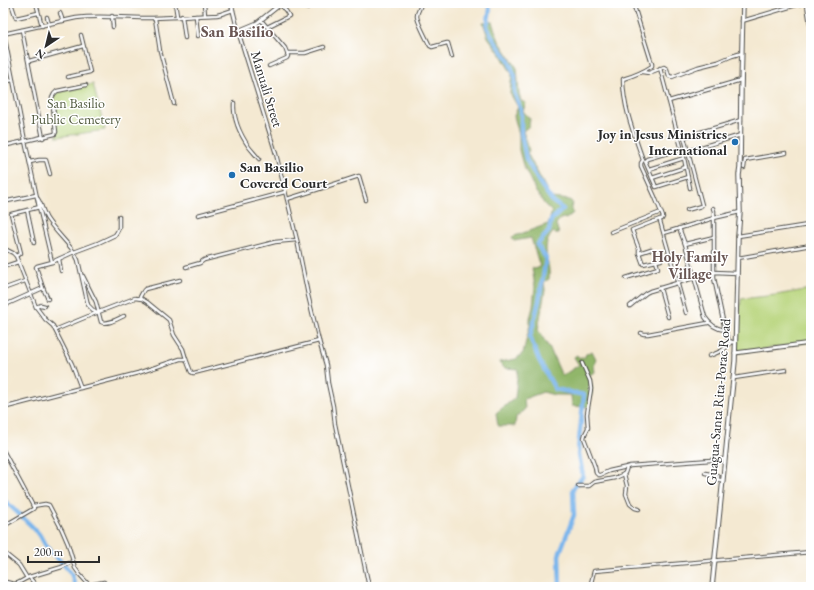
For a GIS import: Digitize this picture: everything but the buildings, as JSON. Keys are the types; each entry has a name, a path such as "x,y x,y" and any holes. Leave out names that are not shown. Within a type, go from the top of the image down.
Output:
{"main road":[{"name":"Guagua-Santa Rita-Porac Road","path":"712,587 736,353 743,3"}],"street":[{"path":"11,3 16,18 38,13"},
{"path":"36,3 42,26"},
{"path":"175,3 177,16"},
{"path":"204,3 205,15"},
{"path":"231,3 238,30 261,20 281,4 289,16 267,27"},
{"path":"306,8 319,3"},
{"path":"422,3 417,15 430,46 432,47 447,42 452,57"},
{"path":"633,3 652,66 623,80 623,89 632,129 643,160 641,166 661,212 662,218 660,219 686,313"},
{"path":"742,22 803,3"},
{"path":"807,3 811,29"},
{"path":"52,262 3,34 90,16 155,18 221,14 232,10"},
{"path":"60,13 63,21"},
{"path":"112,16 113,26"},
{"path":"182,16 185,38"},
{"path":"196,16 198,36"},
{"path":"47,17 49,24"},
{"path":"155,18 160,51 174,104"},
{"path":"261,20 286,48 288,56 269,66"},
{"path":"22,30 43,138"},
{"name":"Manuali Street","path":"238,30 276,154 297,240 308,295 326,365 336,431 369,587"},
{"path":"68,77 90,72 81,35"},
{"path":"29,61 83,46"},
{"path":"287,53 305,53 324,47"},
{"path":"3,54 8,53"},
{"path":"642,72 649,72 664,67 667,69 670,77 742,53"},
{"path":"660,68 682,149 690,188"},
{"path":"3,82 13,80"},
{"path":"669,101 741,80"},
{"path":"3,146 54,135 56,133 52,98 54,94 62,90 86,85"},
{"path":"3,98 4,107"},
{"path":"234,103 233,111 243,138 259,159"},
{"path":"687,210 702,206 684,137 741,120"},
{"path":"688,151 740,135"},
{"path":"682,149 646,160 652,178 657,187 688,177"},
{"path":"744,168 745,160 786,153"},
{"path":"649,169 684,158"},
{"path":"30,162 46,160 50,174"},
{"path":"652,178 686,167"},
{"path":"287,199 359,176 366,200"},
{"path":"198,215 285,192"},
{"path":"3,202 37,196"},
{"path":"16,256 21,253 11,214 40,207"},
{"path":"40,207 48,221 74,252 78,260 88,305 97,312"},
{"path":"713,208 714,272 725,330 731,342 736,344"},
{"path":"27,210 34,244"},
{"path":"612,232 661,212"},
{"path":"664,233 740,212"},
{"path":"48,299 36,267 52,262 115,235 119,228 119,216"},
{"path":"660,219 632,230 643,264 661,260"},
{"path":"738,236 808,225"},
{"path":"679,228 685,244 704,314 709,322 716,328 725,330"},
{"path":"685,244 714,237"},
{"path":"186,267 200,263 204,260 275,242 297,240"},
{"path":"738,258 811,245"},
{"path":"3,248 13,252 16,256 36,307 56,330 77,374 81,388"},
{"path":"639,252 651,249"},
{"path":"59,259 61,271"},
{"path":"626,278 658,268 656,261"},
{"path":"3,267 18,262"},
{"path":"81,272 96,302 97,312 101,322 105,323 124,316"},
{"path":"630,306 646,293 677,282 714,272 737,273"},
{"path":"139,298 145,289 180,280"},
{"path":"3,289 25,281"},
{"path":"3,306 43,288"},
{"path":"660,288 668,317"},
{"path":"56,330 97,312 135,298 139,298 147,302 169,320 174,335 183,349 192,373 319,341"},
{"path":"36,307 41,305 45,306"},
{"path":"641,333 648,334 709,322"},
{"path":"709,356 728,346 731,342"},
{"path":"736,353 811,343"},
{"path":"3,408 138,373 180,359 186,359"},
{"path":"582,363 590,381 591,389 587,414 588,428 584,438 598,475 631,466 725,459"},
{"path":"734,378 786,370"},
{"path":"3,450 33,506"},
{"path":"627,467 624,474 627,486 626,494 630,504 639,509"},
{"path":"705,473 718,475 718,480 723,480"},
{"path":"578,486 589,486 594,482 615,478 624,474"},
{"path":"33,506 45,504 49,506 68,544 75,568 90,586 104,582"},
{"path":"3,527 33,509 33,506"},
{"path":"3,543 5,547 3,551 19,565 28,578 35,584 35,587"},
{"path":"590,587 594,571 811,552"},
{"path":"5,582 14,584 18,583 28,578 62,567 73,561"}],"green space":[{"path":"483,22 492,22 499,41 517,68 519,94 521,101 526,103 523,111 530,119 529,126 523,131 529,151 527,153 551,198 570,200 573,204 571,208 573,213 566,219 560,219 556,224 559,234 555,234 553,232 547,244 546,255 549,279 544,282 545,290 538,330 550,349 562,376 579,365 574,357 577,355 579,359 584,358 586,354 592,351 596,359 594,366 595,372 589,375 592,384 592,391 589,407 572,406 571,395 554,395 543,392 524,399 525,409 516,417 515,426 498,426 496,413 515,398 518,369 505,368 500,364 500,362 516,359 523,353 533,307 535,287 532,268 535,269 540,267 531,238 514,241 512,237 548,224 552,212 536,192 523,165 519,150 519,135 514,116 518,107 510,93 512,74 488,37"},
{"name":"San Basilio Public Cemetery","path":"93,84 105,130 57,137 52,98 56,93"},
{"path":"811,289 811,342 737,353 741,299"}],"waterway":[{"path":"487,3 490,9 487,27 496,43 508,59 515,76 514,92 521,110 521,133 526,159 539,182 553,202 563,209 551,220 549,231 537,245 546,258 539,301 530,337 539,360 555,389 584,395 578,449 583,476 573,489 574,515 559,555 560,587"},
{"path":"3,499 35,529 44,544 68,569 72,575 75,587"}],"place":[{"name":"Joy in Jesus Ministries International","path":"735,142"},
{"name":"San Basilio Covered Court","path":"232,175"}],"district":[{"name":"San Basilio","path":"237,31"},
{"name":"Holy Family Village","path":"690,266"}]}
